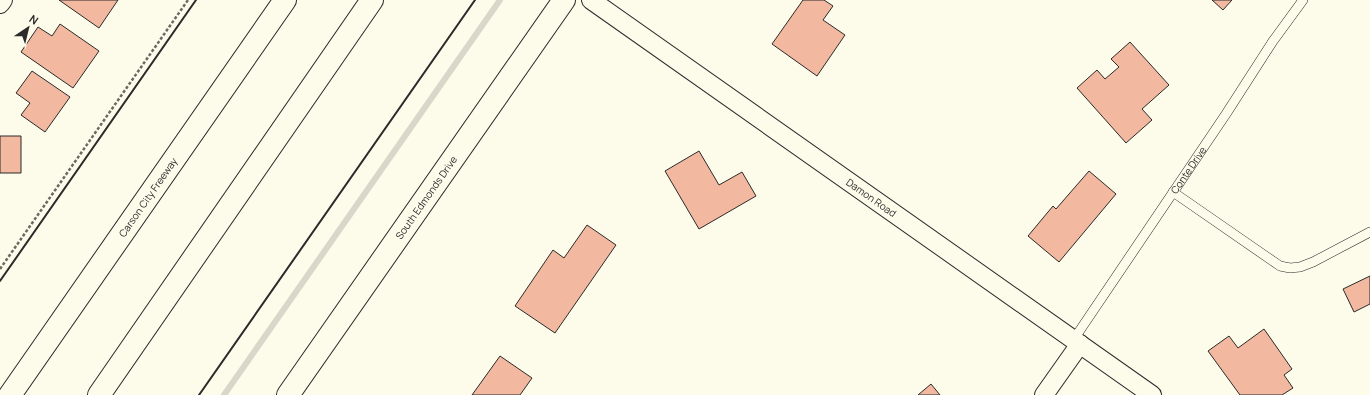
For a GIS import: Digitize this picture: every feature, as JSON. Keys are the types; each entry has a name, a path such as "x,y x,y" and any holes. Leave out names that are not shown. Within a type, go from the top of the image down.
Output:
{"main road":[{"name":"Carson City Freeway","path":"10,395 285,0"},
{"path":"99,395 372,0"},
{"name":"South Edmonds Drive","path":"288,395 564,0"}],"street":[{"path":"0,4 3,0"},
{"name":"Damon Road","path":"591,0 1152,395"},
{"name":"Conte Drive","path":"1044,395 1077,341"}],"lane":[{"name":"Conte Drive","path":"1077,341 1273,41 1303,0"},
{"path":"1173,192 1280,266 1290,268 1300,267 1313,262 1370,232"}],"path":[{"path":"0,269 188,0"}],"building":[{"path":"59,0 118,0 99,28"},
{"path":"803,0 824,0 833,6 823,20 845,35 817,76 772,44"},
{"path":"1212,0 1232,0 1223,10"},
{"path":"60,24 99,51 73,88 21,52 38,27 52,36"},
{"path":"1130,42 1169,85 1142,109 1152,120 1126,143 1077,88 1097,70 1105,79 1119,67 1111,59"},
{"path":"32,71 70,97 45,132 21,115 30,103 16,93"},
{"path":"0,136 21,136 21,173 0,173"},
{"path":"699,151 719,185 742,172 756,196 699,229 665,171"},
{"path":"1089,171 1116,194 1059,262 1028,236 1053,206 1056,209"},
{"path":"587,225 616,245 555,333 515,306 553,250 564,258"},
{"path":"1370,276 1370,304 1354,312 1343,289"},
{"path":"1264,329 1292,369 1284,375 1293,388 1282,395 1240,395 1208,351 1229,336 1238,348"},
{"path":"500,356 532,378 520,395 472,395"},
{"path":"931,384 940,395 918,395"}],"waterway":[{"path":"224,395 500,0"}],"wall":[{"path":"0,281 196,0"},
{"path":"199,395 475,0"}]}
